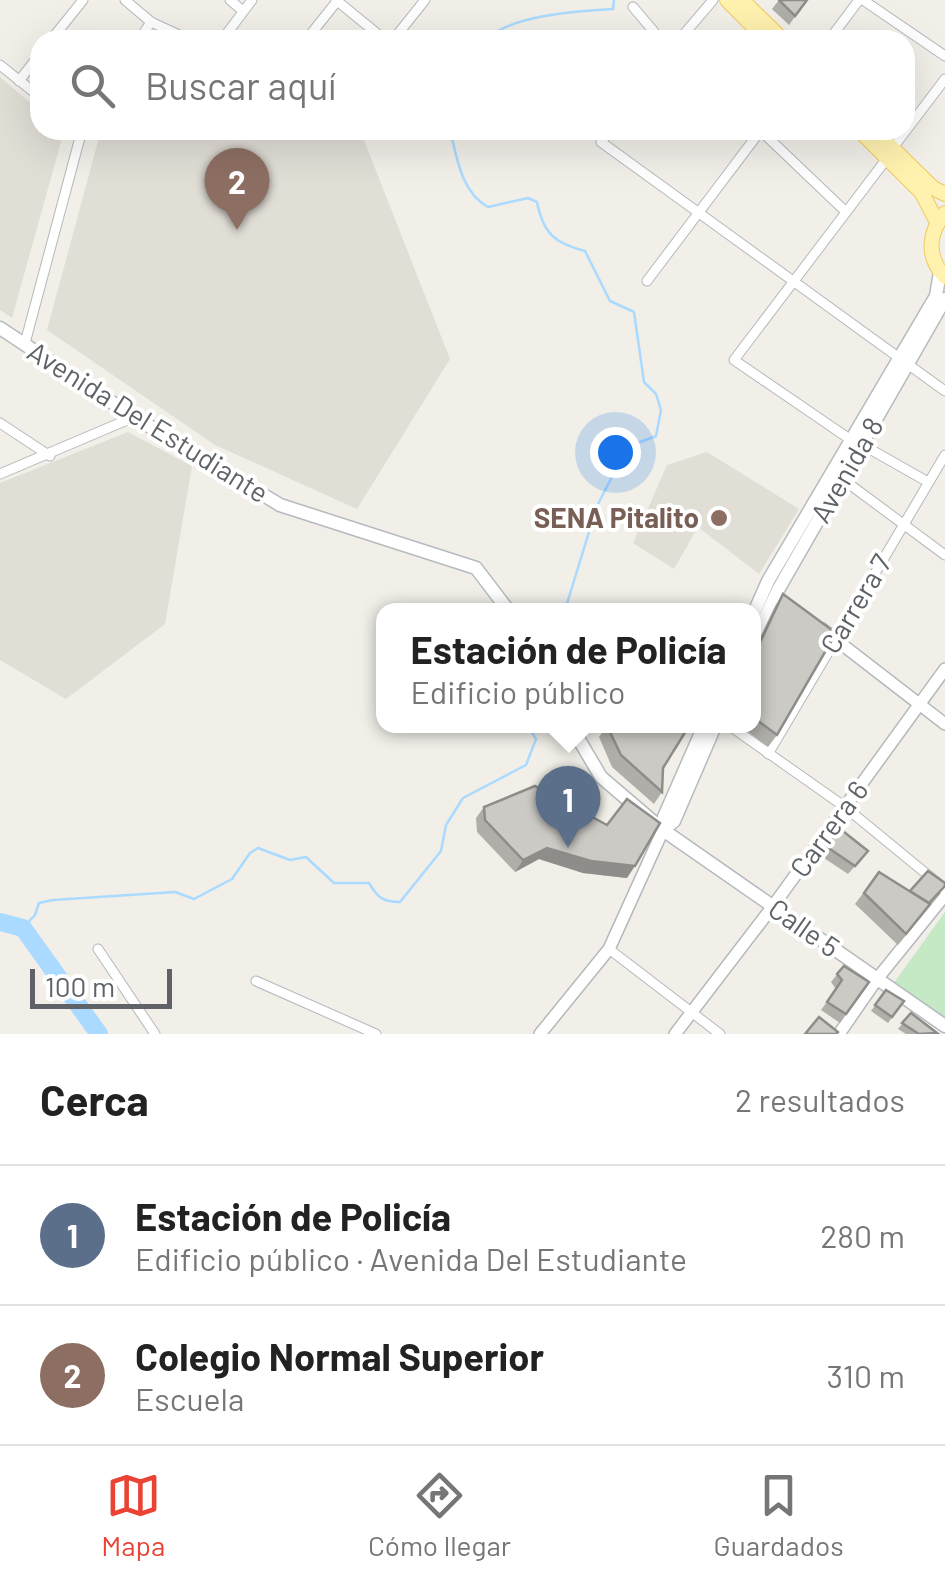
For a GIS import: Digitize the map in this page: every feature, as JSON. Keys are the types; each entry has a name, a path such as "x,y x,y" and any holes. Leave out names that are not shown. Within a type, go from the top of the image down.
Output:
{"main road":[{"path":"726,0 757,30"},
{"path":"742,0 773,30"},
{"path":"873,140 945,194"},
{"path":"881,140 941,218 931,253 942,274"},
{"name":"Avenida 8","path":"904,362 936,296 942,274"},
{"name":"Avenida 8","path":"761,620 773,586 945,299"},
{"name":"Avenida Del Estudiante","path":"2,334 25,343 134,417 280,505 476,568 503,603"},
{"name":"Avenida 8","path":"761,603 841,478 856,442"},
{"path":"575,733 601,778 663,830"},
{"path":"663,830 664,816 701,733"},
{"path":"663,830 674,820 712,733"},
{"name":"Calle 5","path":"663,830 945,1026"}],"street":[{"path":"60,30 83,0"},
{"path":"125,0 169,30"},
{"path":"230,0 243,11"},
{"path":"229,30 252,0"},
{"path":"314,30 337,0 373,30"},
{"path":"401,30 425,0"},
{"path":"688,30 714,0"},
{"path":"836,30 861,0 906,30"},
{"path":"633,7 653,30"},
{"path":"146,30 152,22"},
{"path":"915,36 945,56"},
{"path":"0,65 30,89"},
{"path":"19,81 30,67"},
{"path":"915,120 945,80"},
{"path":"25,343 79,140"},
{"path":"602,140 945,391"},
{"path":"648,281 753,140"},
{"path":"770,140 846,212"},
{"path":"900,140 734,360 856,442 928,482"},
{"path":"0,474 50,456 134,417"},
{"path":"0,423 50,456"},
{"name":"Carrera 7","path":"768,754 945,454"},
{"path":"841,478 945,554"},
{"path":"773,586 792,602"},
{"path":"806,615 945,724"},
{"name":"Carrera 6","path":"675,1034 945,669"},
{"path":"740,733 845,807 945,892 839,1034"},
{"path":"540,1034 609,948 663,830"},
{"path":"609,948 720,1034"},
{"path":"98,949 155,1034"},
{"path":"256,982 374,1034"}],"shaded area":[{"path":"0,77 30,102 30,140 61,140 12,318 0,310"},
{"path":"98,140 364,140 450,359 357,509 215,445 47,330"},
{"path":"128,432 192,466 165,624 66,699 0,660 0,483"},
{"name":"SENA Pitalito","path":"707,452 799,509 759,574 698,527 674,569 633,543 667,465"}],"green space":[{"path":"945,912 945,1024 891,987"}],"building":[{"path":"779,0 807,0 795,16"},
{"path":"783,594 836,633 777,735 761,723 761,640"},
{"path":"610,733 685,733 663,768 662,792 621,755"},
{"path":"535,786 607,825 627,799 660,823 635,866 591,861 547,848 523,860 485,820 484,807"},
{"path":"839,828 868,851 855,866 827,847"},
{"path":"928,871 945,883 929,903 910,891"},
{"path":"879,872 930,904 906,934 864,893"},
{"path":"844,966 869,982 846,1014 827,1002 842,980 837,974"},
{"path":"886,990 904,1001 892,1017 875,1005"},
{"path":"911,1013 937,1033 919,1034 902,1023"},
{"path":"819,1017 838,1032 805,1034"}],"waterway":[{"path":"501,30 564,13 613,9 614,0"},
{"path":"453,140 466,183 479,201 488,207 528,198 537,202 552,235 585,251 610,301 634,312 644,382 656,394 661,410 656,436 635,444 620,461 597,506 567,603"},
{"path":"23,928 35,915 39,903 53,900 175,892 194,899 232,879 258,848 290,860 306,857 334,883 369,883 382,898 400,902 441,851 446,825 463,798 526,765 536,739 532,733"},
{"path":"0,922 23,928 99,1034"}],"place":[{"name":"Colegio Normal Superior","path":"237,230"},
{"name":"SENA Pitalito","path":"719,518"},
{"name":"Estación de Policía","path":"568,848"}]}
